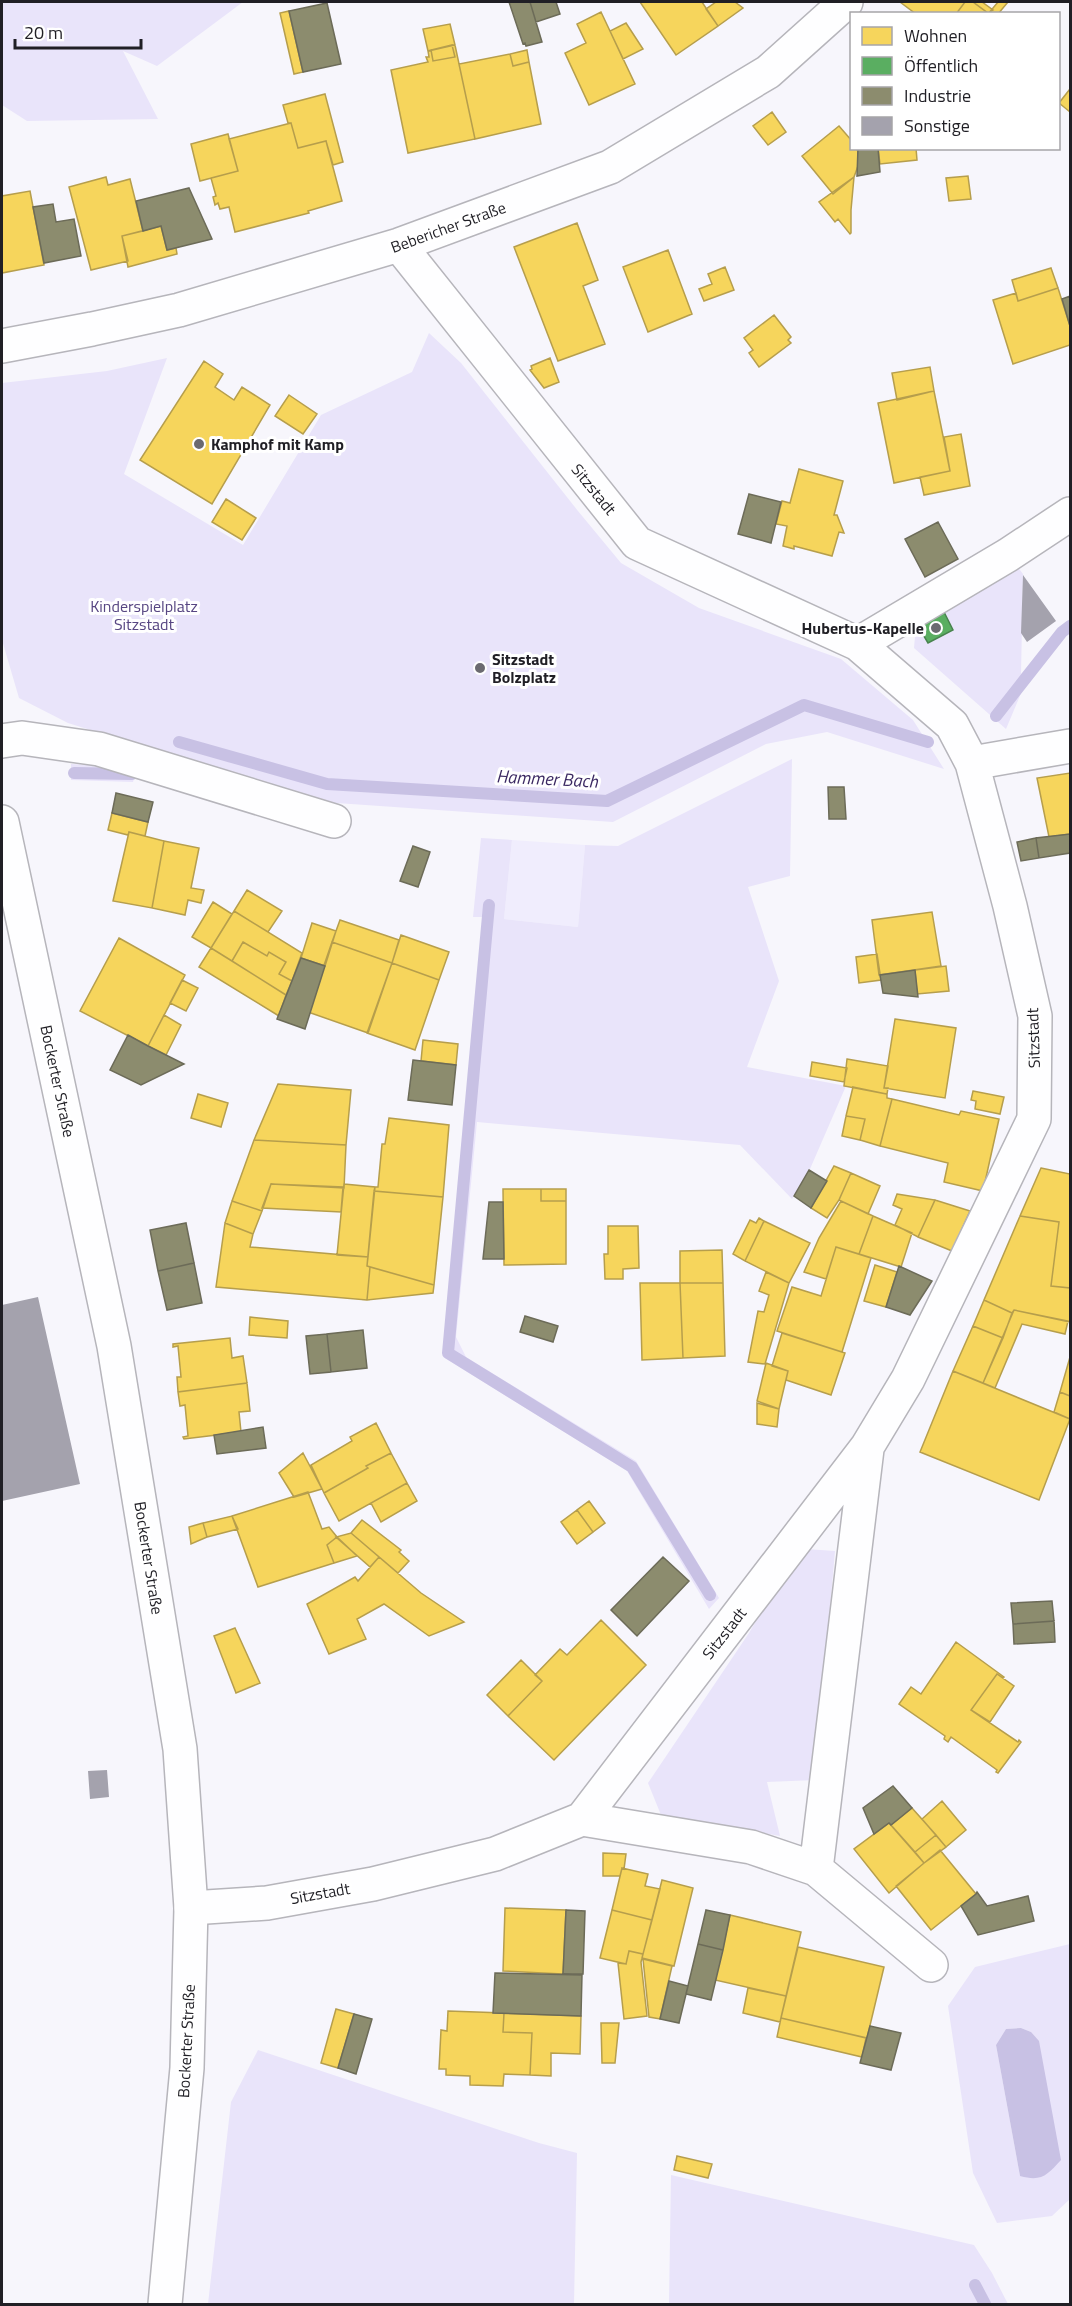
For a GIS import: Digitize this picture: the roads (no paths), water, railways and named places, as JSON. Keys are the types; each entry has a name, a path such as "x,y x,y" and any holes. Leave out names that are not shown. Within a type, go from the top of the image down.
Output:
{"street":[{"name":"Bebericher Straße","path":"2,346 179,310 399,246 610,167 768,72 846,2"},
{"name":"Sitzstadt","path":"191,1908 267,1903 373,1884 495,1854 582,1819 867,1447 909,1379 1034,1119 1035,1016 1010,906 972,763 952,724 858,644 637,543 399,246"},
{"path":"858,644 1008,555 1071,514"},
{"path":"2,741 21,738 99,749 334,821"},
{"path":"972,763 1071,746"},
{"name":"Bockerter Straße","path":"2,822 114,1346 180,1749 191,1908 187,2068 165,2304"},
{"name":"Sitzstadt","path":"816,1869 867,1447"},
{"path":"582,1819 751,1847 816,1869 931,1965"}],"waterway":[{"name":"Hammer Bach","path":"996,716 1062,632 1070,626"},
{"name":"Hammer Bach","path":"179,742 327,784 607,801 804,705 928,742"},
{"name":"Hammer Bach","path":"74,773 132,774"},
{"path":"489,905 448,1353 632,1467 710,1595"},
{"path":"975,2285 985,2304"}],"place":[{"name":"Kamphof mit Kamp","path":"199,444"},
{"name":"Hubertus-Kapelle","path":"936,628"},
{"name":"Sitzstadt Bolzplatz","path":"480,668"}],"park label":[{"name":"Kinderspielplatz Sitzstadt","path":"144,615"}]}
